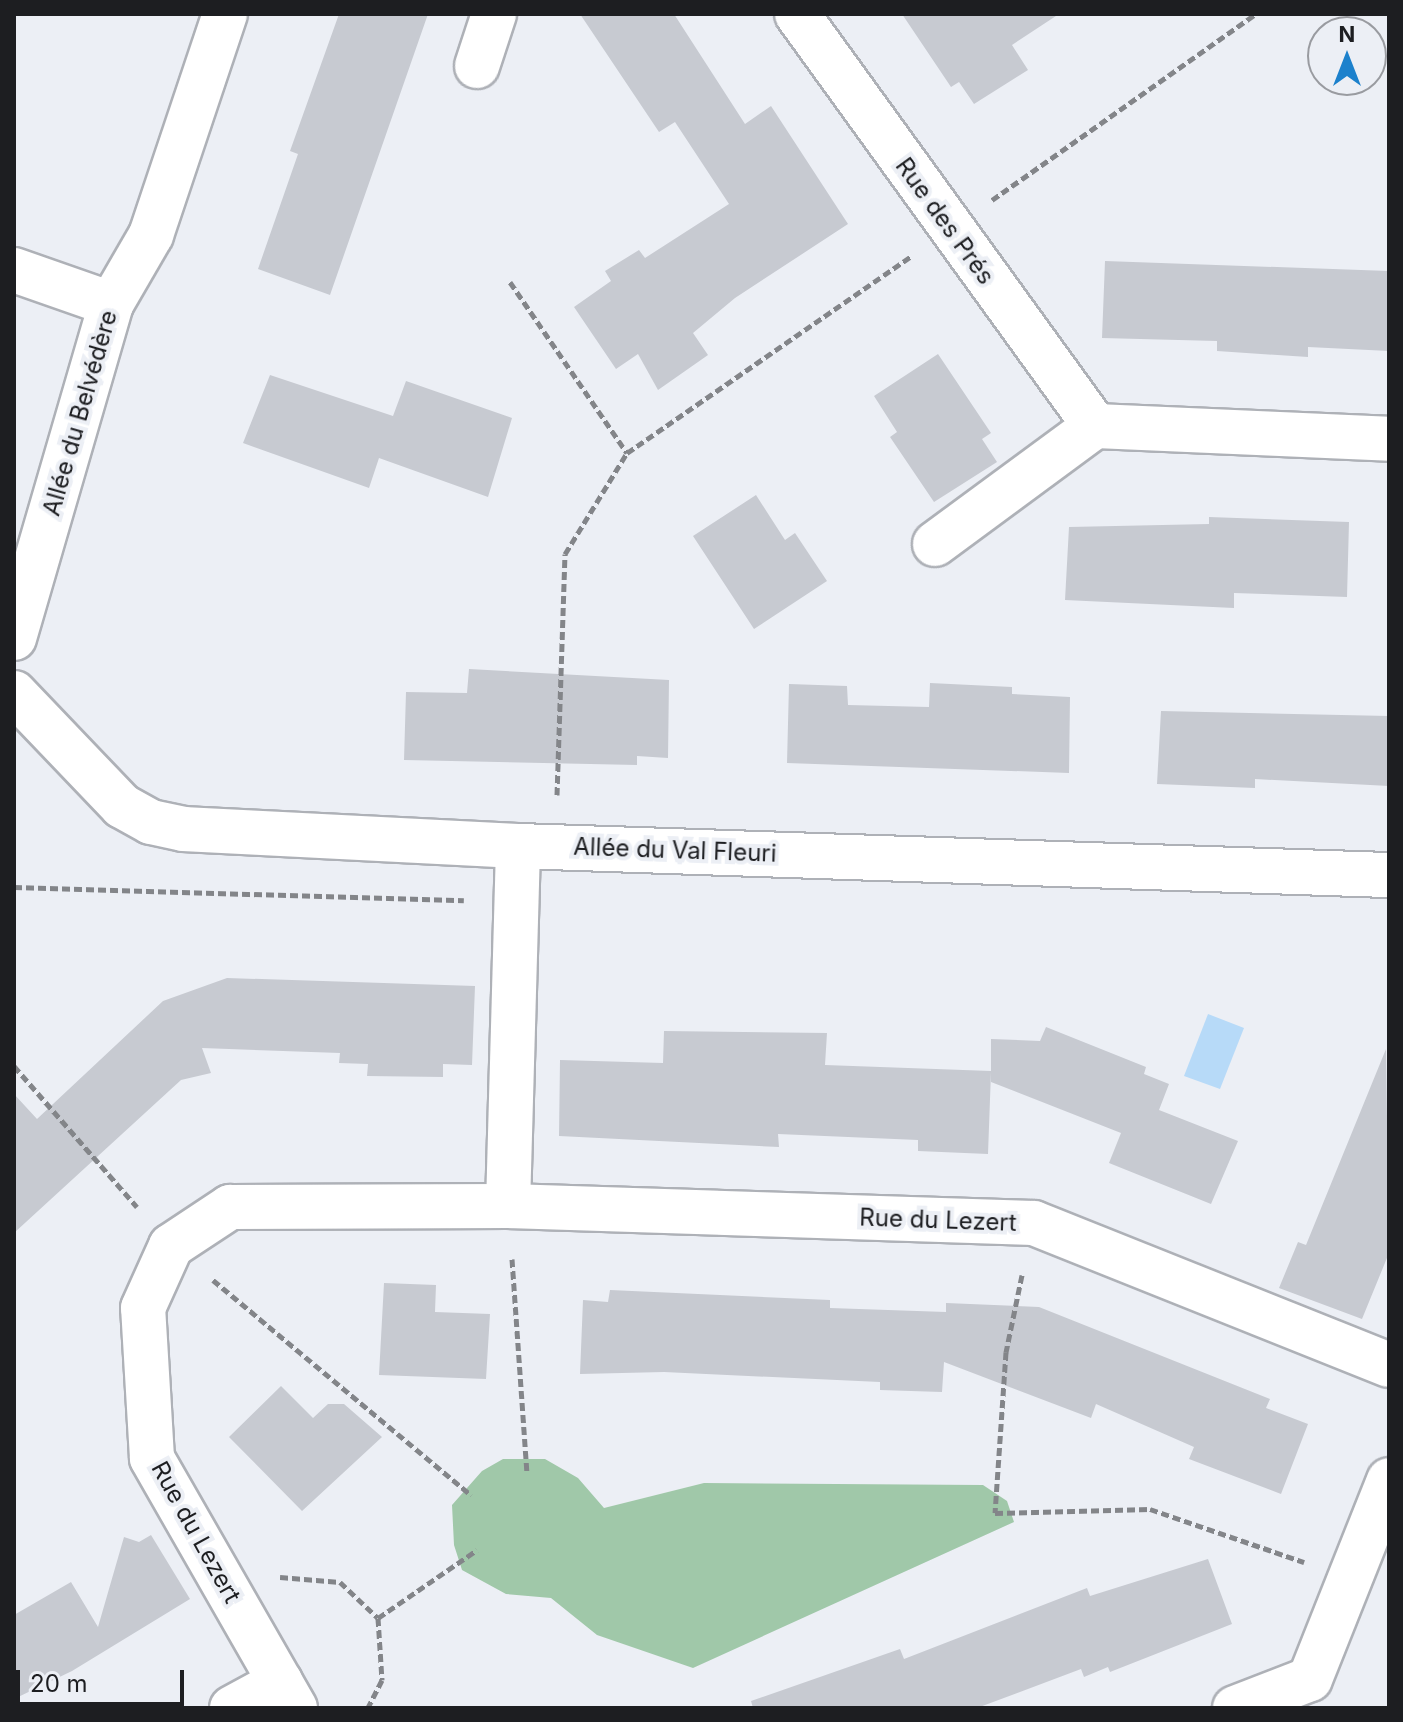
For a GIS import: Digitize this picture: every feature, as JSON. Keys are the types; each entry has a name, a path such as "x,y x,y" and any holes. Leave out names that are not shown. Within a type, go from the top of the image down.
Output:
{"street":[{"name":"Allée du Belvédère","path":"14,638 111,304 151,235 225,14"},
{"path":"477,66 494,14"},
{"name":"Rue des Prés","path":"797,14 950,230 1095,426"},
{"path":"14,270 111,304"},
{"path":"935,544 1095,426 1389,439"},
{"name":"Allée du Val Fleuri","path":"14,693 122,806 151,822 183,829 537,846 1389,875"},
{"path":"508,1206 537,846"},
{"name":"Rue du Lezert","path":"232,1708 288,1695 152,1458 143,1308 171,1246 230,1207 508,1206 1034,1223 1389,1365"},
{"path":"1235,1708 1310,1679 1389,1480"}],"path":[{"path":"537,846 565,554 627,453 1256,14"},
{"path":"510,282 627,453"},
{"path":"14,1066 171,1246 471,1495"},
{"path":"508,1206 527,1472"},
{"path":"1034,1223 1006,1352 995,1513 1150,1509 1350,1578"},
{"path":"378,1618 477,1550"},
{"path":"230,1595 255,1582 294,1574 340,1582 378,1618 382,1680 368,1708"}],"green space":[{"path":"503,1459 545,1459 578,1478 604,1508 704,1483 983,1485 1007,1501 1014,1522 693,1668 597,1635 551,1598 506,1594 462,1570 454,1545 452,1505 482,1471"}],"water":[{"path":"1208,1014 1244,1028 1220,1089 1184,1076"}],"building":[{"path":"339,14 428,14 330,295 258,269 298,154 290,151"},
{"path":"580,14 674,14 745,124 771,106 848,224 735,298 693,333 708,355 658,390 638,354 616,369 574,307 611,281 605,271 639,250 645,258 729,204 675,122 659,132"},
{"path":"902,14 1059,14 1012,45 1028,70 974,104 959,82 951,87"},
{"path":"1105,261 1389,271 1389,351 1308,347 1308,357 1217,351 1217,341 1102,338"},
{"path":"938,354 991,433 982,439 997,462 934,502 890,437 897,432 874,396"},
{"path":"270,375 393,416 406,381 512,418 488,497 379,458 369,488 243,443"},
{"path":"756,495 785,540 795,533 827,581 754,629 693,536"},
{"path":"1209,517 1349,522 1347,597 1234,593 1234,608 1065,600 1069,527 1209,524"},
{"path":"469,669 669,680 668,758 637,756 637,765 404,760 406,692 467,693"},
{"path":"930,683 1012,687 1012,694 1070,697 1069,773 787,763 789,684 847,686 848,705 929,707"},
{"path":"1161,711 1389,716 1389,786 1255,779 1255,788 1157,784"},
{"path":"227,978 475,986 472,1065 443,1064 443,1077 367,1076 368,1064 339,1063 340,1053 202,1048 211,1073 181,1080 14,1233 14,1094 37,1119 163,1001"},
{"path":"1046,1027 1146,1067 1144,1074 1169,1084 1159,1110 1238,1141 1211,1204 1109,1163 1121,1133 991,1082 991,1072 988,1154 918,1151 918,1140 778,1134 779,1147 559,1136 560,1060 663,1063 664,1031 827,1033 825,1065 991,1071 991,1039 1040,1041"},
{"path":"1386,1049 1389,1253 1362,1319 1279,1288 1298,1242 1306,1245"},
{"path":"384,1283 436,1285 435,1312 490,1314 486,1379 379,1375"},
{"path":"610,1290 830,1300 830,1308 946,1312 946,1303 1039,1307 1270,1399 1266,1408 1308,1424 1281,1494 1189,1459 1194,1447 1096,1404 1091,1418 944,1362 942,1392 880,1390 880,1382 664,1372 580,1374 583,1300 608,1302"},
{"path":"281,1386 313,1418 328,1404 344,1404 382,1437 302,1511 229,1437"},
{"path":"151,1535 190,1599 72,1671 14,1699 14,1615 71,1582 98,1627 124,1537 139,1542"},
{"path":"1208,1559 1232,1624 1110,1672 1108,1667 1084,1677 1081,1669 977,1708 753,1708 751,1701 900,1649 904,1659 1087,1588 1090,1596"}]}
